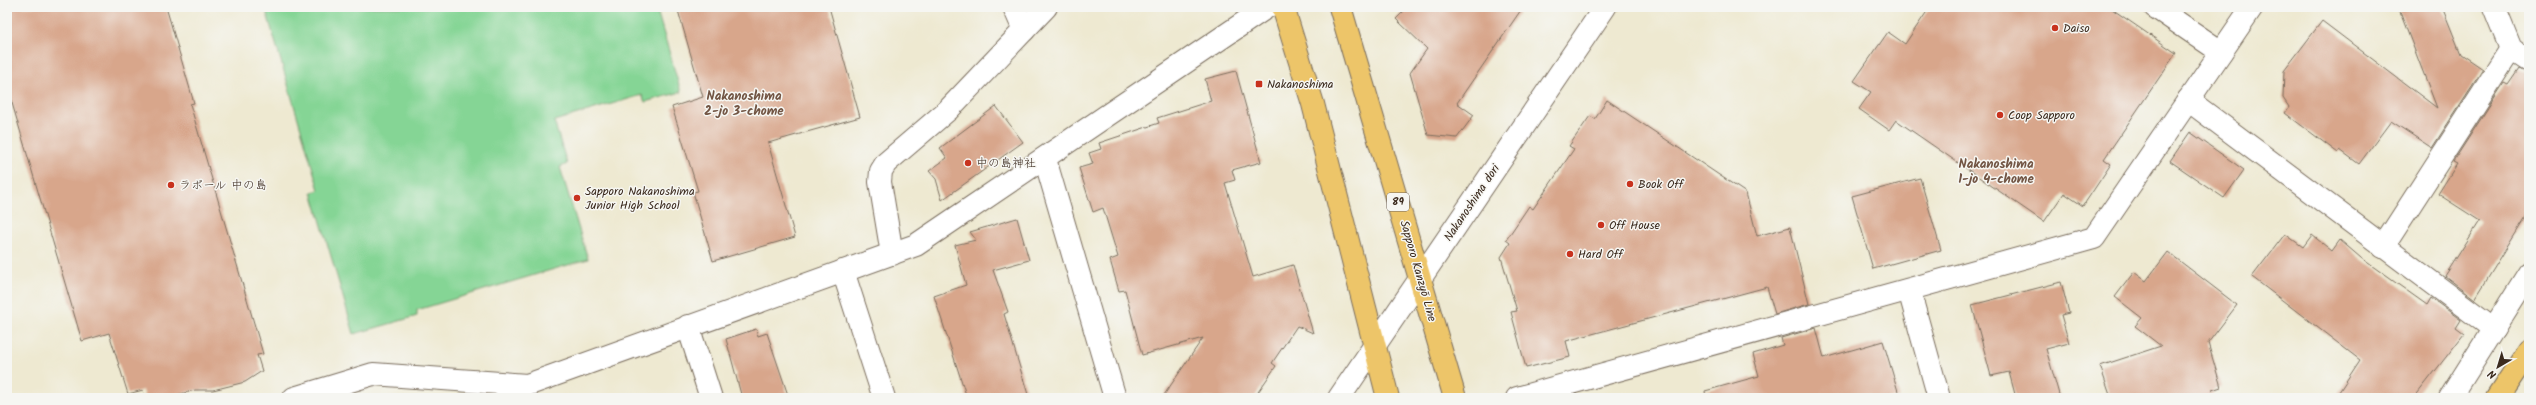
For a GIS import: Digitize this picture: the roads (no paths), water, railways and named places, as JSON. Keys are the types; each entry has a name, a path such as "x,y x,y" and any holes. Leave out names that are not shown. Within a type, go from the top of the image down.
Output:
{"main road":[{"path":"1283,7 1312,104 1388,398"},
{"name":"Sapporo Kanzyō Line","path":"1340,7 1421,278 1455,398"},
{"path":"2497,398 2529,350"}],"street":[{"path":"1014,7 1024,30"},
{"path":"892,254 880,182 881,171 886,163 948,110 1046,7"},
{"path":"303,397 373,374 529,391 688,326 916,245 1045,159 1241,15 1267,7"},
{"name":"Nakanoshima dori","path":"1338,398 1605,7"},
{"path":"2155,7 2221,52"},
{"path":"1517,398 2094,238 2252,7"},
{"path":"2494,7 2511,49 2529,61"},
{"path":"2383,247 2511,49"},
{"path":"2188,100 2494,329"},
{"path":"1045,159 1114,398"},
{"path":"843,271 884,398"},
{"path":"2450,398 2529,273"},
{"path":"1909,290 1939,398"},
{"path":"688,326 711,398"}],"place":[{"name":"Daiso","path":"2055,28"},
{"name":"Nakanoshima","path":"1259,84"},
{"name":"Coop Sapporo","path":"2000,115"},
{"name":"中の島神社","path":"968,163"},
{"name":"Book Off","path":"1630,184"},
{"name":"ラポール 中の島","path":"171,185"},
{"name":"Sapporo Nakanoshima Junior High School","path":"577,198"},
{"name":"Off House","path":"1601,225"},
{"name":"Hard Off","path":"1570,254"}],"district":[{"name":"Nakanoshima 2-jo 3-chome","path":"744,104"},
{"name":"Nakanoshima 1-jo 4-chome","path":"1996,172"}]}
